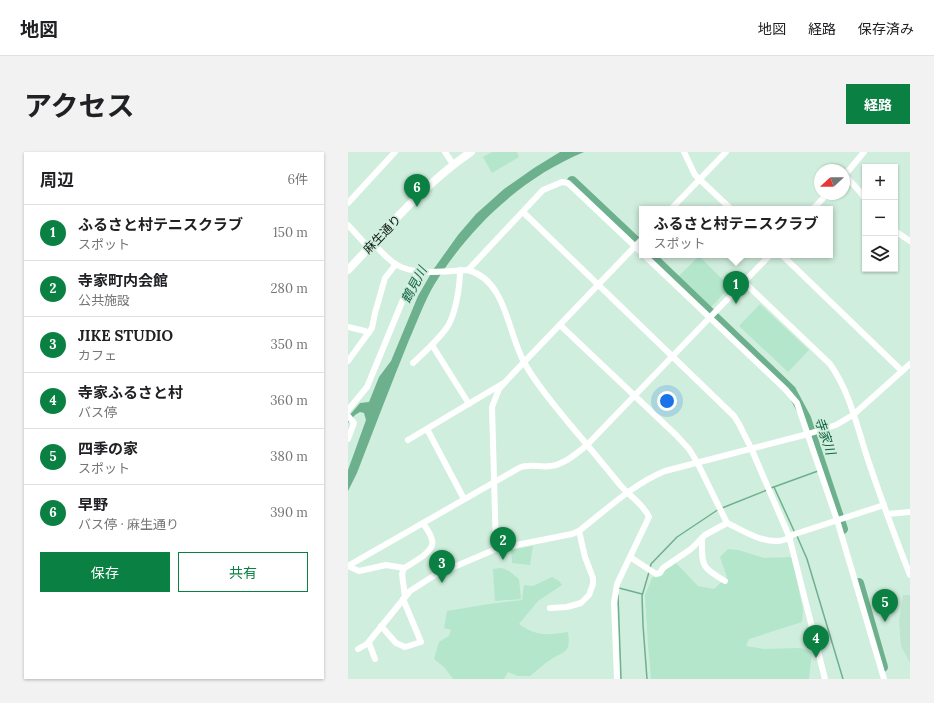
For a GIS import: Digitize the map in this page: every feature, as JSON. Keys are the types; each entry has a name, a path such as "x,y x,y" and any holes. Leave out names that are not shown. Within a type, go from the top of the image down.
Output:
{"main road":[{"name":"麻生通り","path":"348,270 417,198 453,164 471,152"}],"street":[{"path":"445,152 453,164"},
{"path":"684,152 695,175 728,206"},
{"path":"674,206 726,152"},
{"path":"850,168 864,152"},
{"path":"348,203 394,153"},
{"path":"850,181 862,194"},
{"path":"468,270 543,190 562,182 568,183 638,243 505,382 497,393 492,407 496,549"},
{"path":"523,212 734,416 740,424 752,448 790,537 825,679"},
{"path":"348,226 396,264 405,268 419,271 468,270 477,273 488,282 499,297 516,347 524,363 549,400 628,493 646,511 649,517 617,584 614,595 618,679"},
{"path":"898,233 910,241"},
{"path":"647,258 711,315 786,390 797,403 837,520 884,679"},
{"path":"348,566 524,466 550,466 560,463 587,445 767,258"},
{"path":"785,258 902,371"},
{"path":"348,361 372,328 385,278 396,264"},
{"path":"413,363 432,345 448,326 457,295 458,270"},
{"path":"348,410 367,386 402,302 419,271"},
{"path":"744,282 830,364 838,376 847,394 887,514 910,575"},
{"path":"560,325 689,449 727,523 753,536 766,540 778,541 884,505"},
{"path":"348,327 369,333"},
{"path":"432,345 469,404"},
{"path":"358,649 369,642 404,598 419,585 435,575 496,549 563,537 579,531 628,493 657,474 697,462 808,434 836,425 853,415 910,364"},
{"path":"408,440 505,382"},
{"path":"348,439 354,423 350,418"},
{"path":"427,429 464,499"},
{"path":"887,514 910,512"},
{"path":"348,566 359,571 386,565 404,568 418,560 433,544 423,523"},
{"path":"630,557 656,574 660,573 662,568 691,549 702,538 717,527 727,523"},
{"path":"550,608 581,604 589,595 593,584 593,578 585,557 579,531"},
{"path":"702,538 702,560 705,568 725,581"},
{"path":"903,556 910,554"},
{"path":"381,626 396,643 405,646 421,642 404,598 402,574 404,568"},
{"path":"369,642 375,659"}],"shaded area":[{"path":"492,152 517,152 519,157 492,173 483,157"},
{"path":"560,152 584,152 539,176 518,190 498,207 463,244 434,285 409,340 357,473 348,491 348,470 366,420 364,413 360,412 348,423 348,417 360,403 369,402 379,377 391,361 418,296 433,270 458,235 476,214 504,189"},
{"path":"697,258 701,258 730,287 711,307 679,276"},
{"path":"760,304 809,350 788,372 739,326"},
{"path":"533,546 530,565 512,563 511,550"},
{"path":"728,549 738,550 764,558 792,557 803,610 802,622 749,639 746,646 764,649 801,648 812,652 809,679 651,679 645,595 652,578 676,563 698,586 714,589 727,577 720,557"},
{"path":"502,568 509,571 519,579 521,599 495,601 493,569"},
{"path":"552,577 559,581 562,585 538,601 519,624 531,631 543,634 568,632 569,644 568,648 563,653 547,662 530,676 518,676 508,672 504,679 453,679 445,668 434,659 439,642 449,636 451,630 444,628 447,611 522,600 524,585 533,586"},
{"path":"903,595 910,595 910,663 901,646 899,621"}],"waterway":[{"name":"寺家川","path":"572,181 639,244"},
{"name":"寺家川","path":"653,258 791,390 806,418 843,529"},
{"path":"771,488 818,471"},
{"path":"774,487 795,533"},
{"path":"722,508 767,490"},
{"path":"650,569 651,564 677,537 719,509"},
{"path":"797,536 807,559 843,679"},
{"path":"647,679 642,596 649,572"},
{"name":"寺家川","path":"859,583 883,667"},
{"path":"619,588 642,594"},
{"path":"618,595 621,679"}],"place":[{"name":"早野","path":"417,207"},
{"name":"ふるさと村テニスクラブ","path":"736,304"},
{"name":"寺家町内会館","path":"503,560"},
{"name":"JIKE STUDIO","path":"442,583"},
{"name":"四季の家","path":"885,622"},
{"name":"寺家ふるさと村","path":"816,658"}],"water label":[{"name":"鶴見川","path":"414,285"}]}
